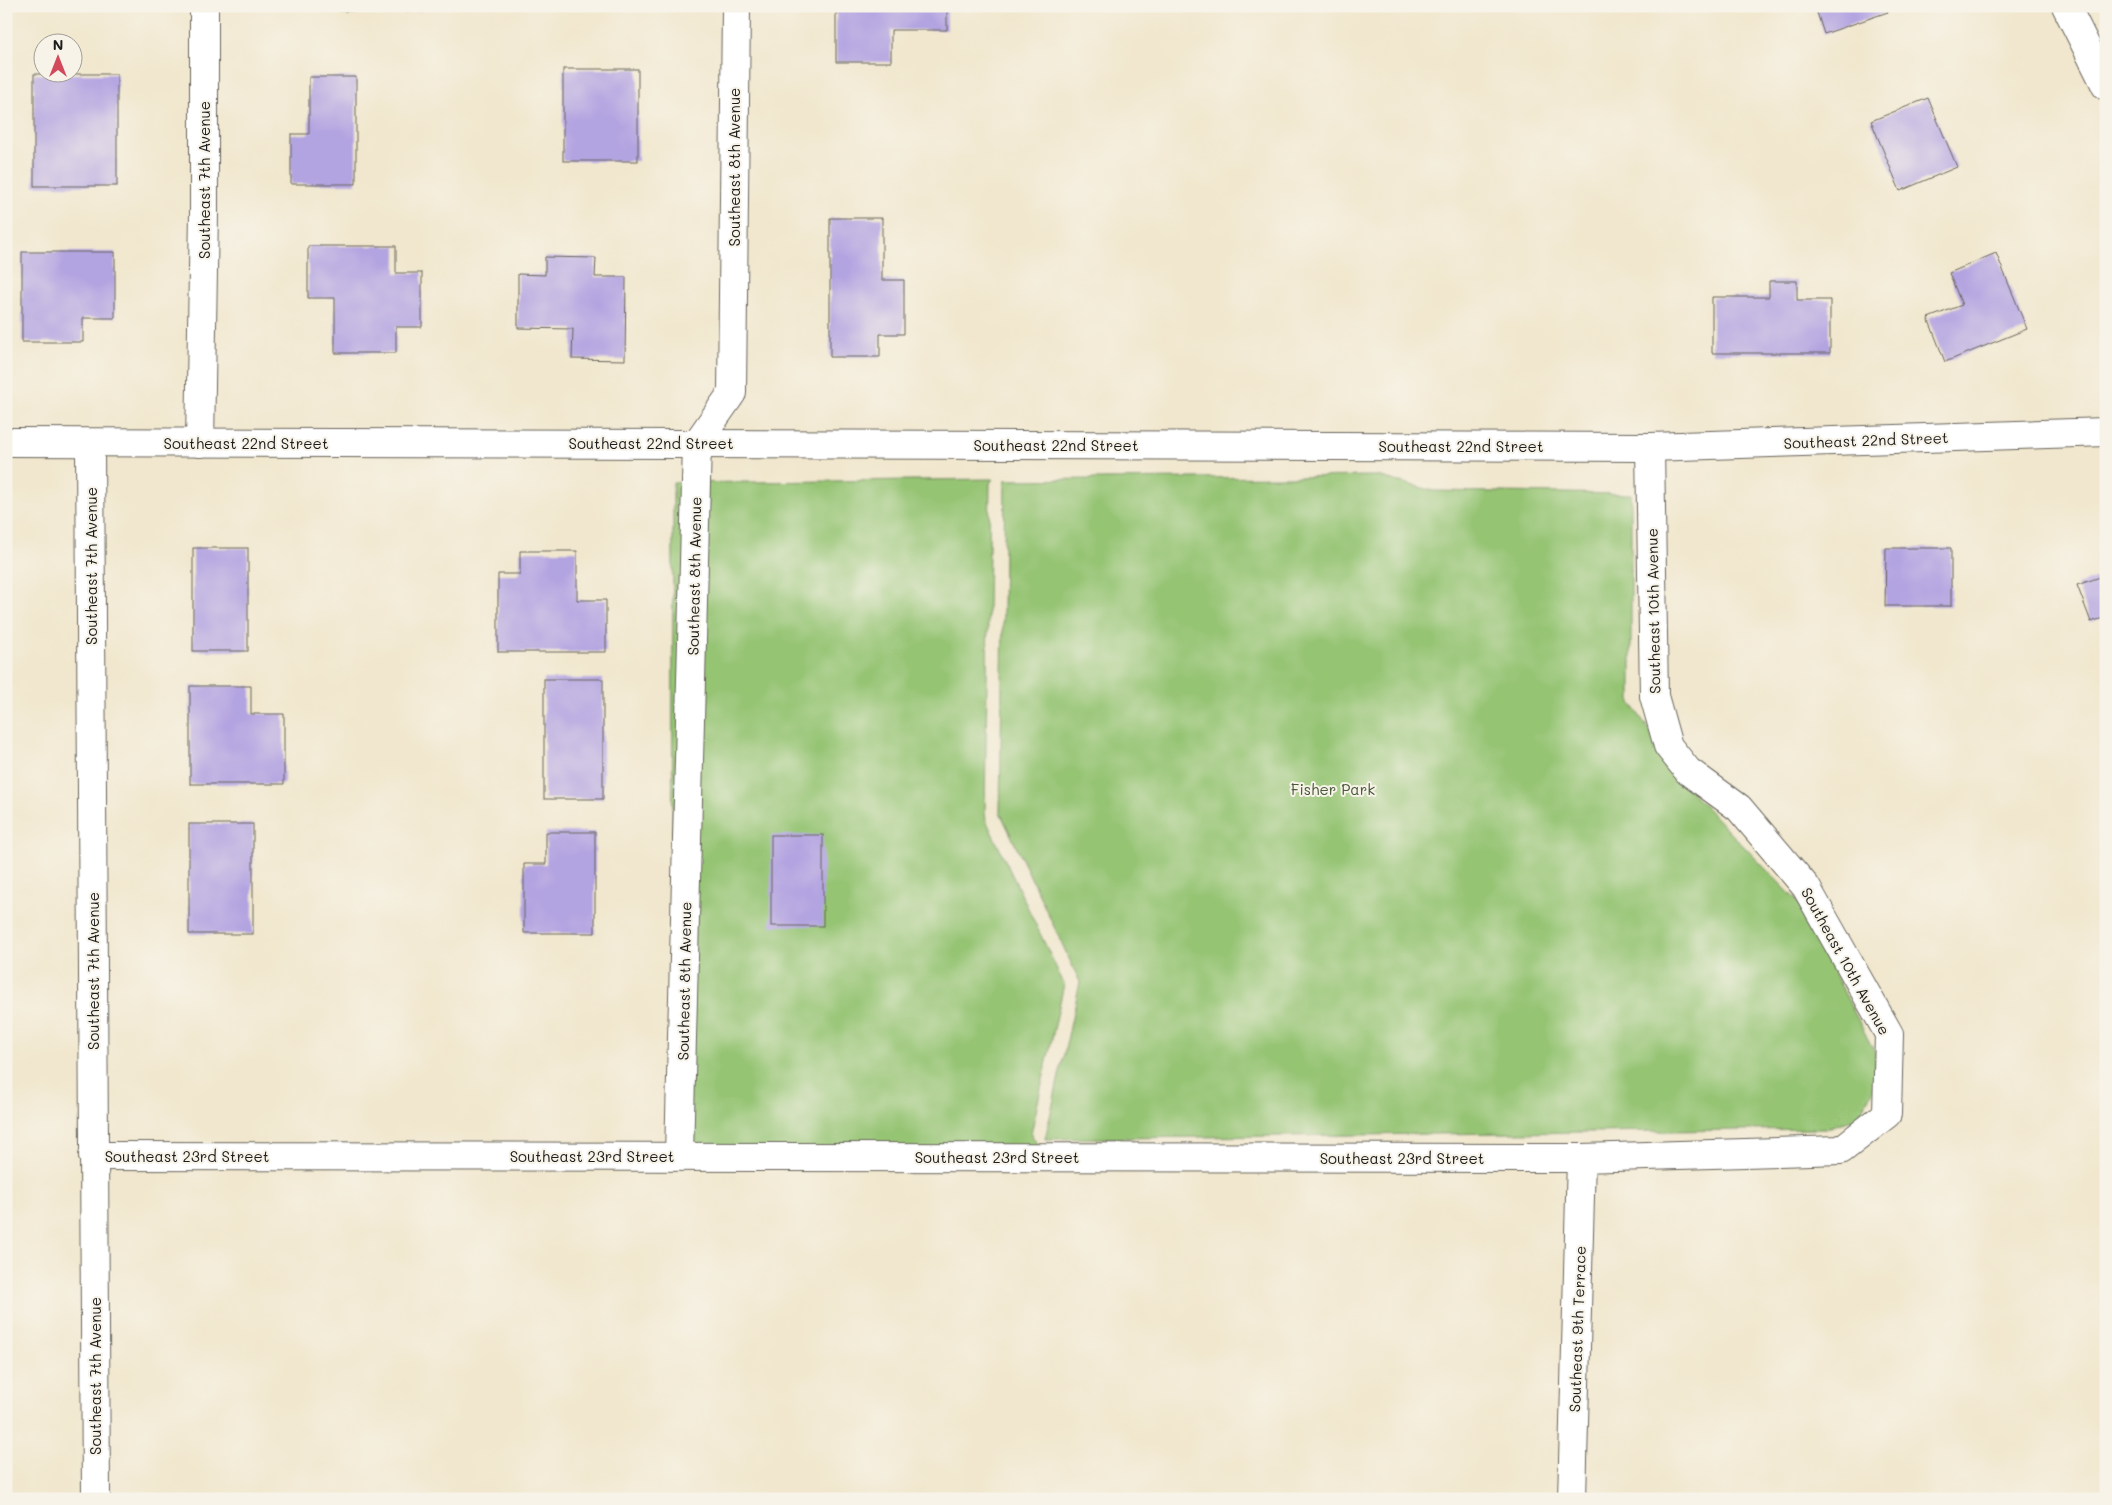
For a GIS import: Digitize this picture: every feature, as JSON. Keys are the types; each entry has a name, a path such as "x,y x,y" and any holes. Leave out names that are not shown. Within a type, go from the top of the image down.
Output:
{"street":[{"name":"Southeast 7th Avenue","path":"200,443 204,213 204,6"},
{"name":"Southeast 8th Avenue","path":"679,1156 697,443 732,393 736,6"},
{"path":"2066,6 2106,86"},
{"name":"Southeast 22nd Street","path":"6,442 1650,447 2106,432"},
{"name":"Southeast 7th Avenue","path":"90,443 96,1499"},
{"name":"Southeast 10th Avenue","path":"1650,447 1654,696 1668,746 1688,771 1738,808 1806,888 1889,1034 1887,1114"},
{"name":"Southeast 23rd Street","path":"94,1156 1582,1158 1841,1150 1887,1114"},
{"name":"Southeast 9th Terrace","path":"1572,1499 1582,1158"}],"green space":[{"name":"Fisher Park","path":"1377,476 1434,491 1631,494 1631,703 1691,792 1798,902 1875,1053 1875,1086 1857,1118 1823,1129 1045,1139 1080,982 1000,812 1005,480"},
{"path":"993,479 990,483 985,811 986,820 1064,984 1031,1134 1045,1156 672,1154 673,483"}],"building":[{"path":"340,6 421,6 421,11 340,11"},
{"path":"836,6 947,6 947,30 891,30 891,62 836,62"},
{"path":"1815,6 1886,6 1888,12 1824,34"},
{"path":"563,69 638,69 638,161 563,161"},
{"path":"82,74 117,74 117,186 34,186 34,82 82,82"},
{"path":"309,77 356,77 356,184 291,184 291,134 309,134"},
{"path":"1928,98 1957,167 1900,191 1871,121"},
{"path":"830,218 882,218 882,280 904,280 904,334 880,334 880,357 830,357"},
{"path":"308,246 396,246 396,273 422,273 422,327 396,327 396,353 335,353 335,298 308,298"},
{"path":"22,252 115,252 115,318 83,318 83,342 22,342"},
{"path":"1996,253 2027,329 1945,362 1928,318 1962,305 1949,273"},
{"path":"545,257 596,258 595,277 626,277 625,360 572,359 573,329 518,328 518,274 545,275"},
{"path":"1769,281 1797,281 1797,300 1830,300 1830,353 1712,353 1712,297 1769,297"},
{"path":"193,548 248,548 248,651 193,651"},
{"path":"1886,548 1951,548 1951,606 1885,606"},
{"path":"520,551 577,551 577,600 606,600 606,652 498,652 498,574 520,574"},
{"path":"2106,575 2106,617 2091,622 2077,585"},
{"path":"544,679 603,679 603,799 544,799"},
{"path":"190,686 251,686 251,714 284,714 284,784 190,784"},
{"path":"189,824 253,824 253,934 189,934"},
{"path":"546,832 595,832 595,933 524,933 524,864 546,864"},
{"path":"771,835 823,835 823,926 771,926"}]}
